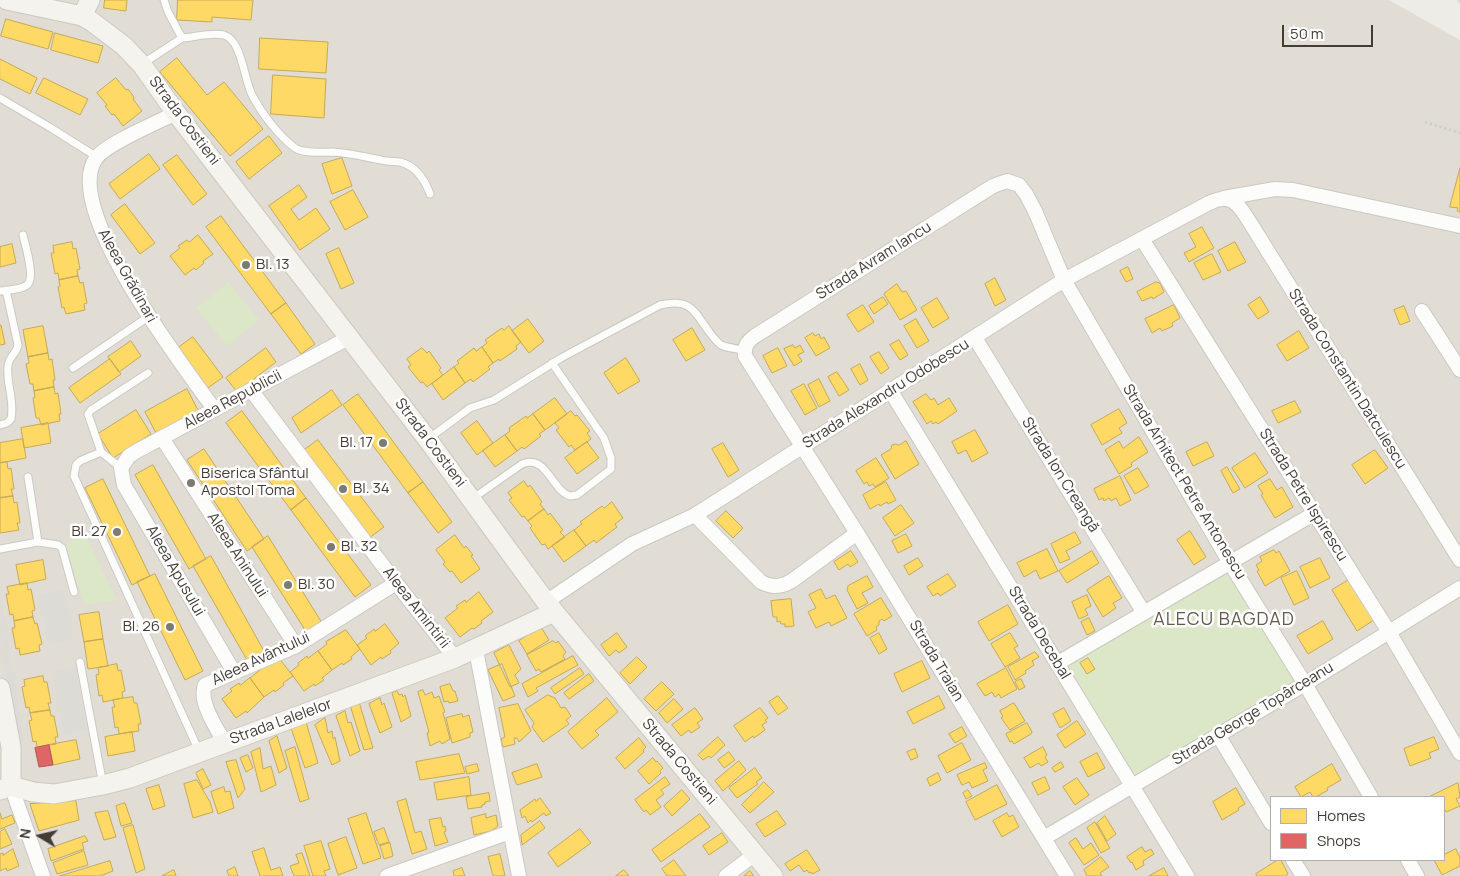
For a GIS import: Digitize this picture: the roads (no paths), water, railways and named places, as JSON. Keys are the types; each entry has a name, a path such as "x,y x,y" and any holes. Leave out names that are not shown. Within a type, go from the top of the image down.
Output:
{"street":[{"path":"6,0 86,8"},
{"name":"Strada Costieni","path":"86,8 106,32 142,65 428,440 550,607 773,876"},
{"path":"97,157 113,144 176,112"},
{"name":"Aleea Grădinari","path":"97,157 90,173 92,200 97,221 116,261 148,317 214,409"},
{"name":"Strada Avram Iancu","path":"744,350 748,342 755,336 993,186 1007,180 1019,185 1026,194 1064,280"},
{"name":"Strada Alexandru Odobescu","path":"550,607 632,544 695,515 1064,280 1209,203 1275,188 1293,190 1460,226"},
{"name":"Strada Constantin Datculescu","path":"1227,199 1238,206 1254,229 1460,560"},
{"name":"Strada Petre Ispirescu","path":"1142,239 1389,632 1460,753"},
{"name":"Strada Arhitect Petre Antonescu","path":"1064,280 1230,563 1305,684 1370,796"},
{"path":"1422,311 1460,370"},
{"name":"Aleea Republicii","path":"120,468 129,456 350,337"},
{"name":"Strada Ion Creangă","path":"975,338 1144,613"},
{"path":"744,350 745,356 803,447"},
{"name":"Aleea Amintirii","path":"251,390 396,583 455,658"},
{"name":"Strada Decebal","path":"890,390 1187,876"},
{"name":"Aleea Aninului","path":"162,438 296,646"},
{"name":"Strada Traian","path":"803,447 1067,876"},
{"name":"Aleea Apusului","path":"120,468 124,485 234,672"},
{"path":"1058,663 1315,514"},
{"path":"695,515 761,582 775,586 782,586 794,580 857,533"},
{"name":"Aleea Avântului","path":"225,743 206,706 202,691 205,685 296,646 396,583"},
{"name":"Strada George Topârceanu","path":"1044,838 1305,684 1460,588"},
{"name":"Strada Lalelelor","path":"5,788 49,794 103,785 130,778 476,650 550,607"},
{"path":"476,650 519,876"},
{"path":"0,688 11,747 5,788"},
{"path":"1218,735 1270,821"},
{"path":"0,764 5,788 43,876"},
{"path":"387,876 510,832"},
{"path":"726,876 755,854"},
{"path":"1294,861 1303,876"},
{"path":"1409,861 1417,876"}],"lane":[{"path":"164,0 168,12 182,38"},
{"path":"142,65 182,38 213,34 225,35 232,40 239,51 245,80 252,95 264,114 283,137 297,149 343,152 400,162 414,169 423,178 430,194"},
{"path":"0,98 97,157"},
{"path":"0,425 7,423 11,419 13,402 8,367 18,344 3,290 23,287 30,280 31,273 23,235"},
{"path":"428,440 470,408 494,400 552,363 660,305 673,302 696,311 707,329 720,344 744,350"},
{"path":"73,368 148,317"},
{"path":"472,500 529,461 540,465 562,492 570,496 578,495 611,469 611,458 604,438 552,363"},
{"path":"120,468 101,452 88,418 88,413 148,373"},
{"path":"101,452 80,461 76,465 74,476 199,752"},
{"path":"28,477 38,542"},
{"path":"0,549 38,542 58,545 62,548 74,592"},
{"path":"80,662 103,785"}],"place":[{"name":"Bl. 13","path":"246,265"},
{"name":"Bl. 17","path":"383,443"},
{"name":"Biserica Sfântul Apostol Toma","path":"191,483"},
{"name":"Bl. 34","path":"343,489"},
{"name":"Bl. 27","path":"117,532"},
{"name":"Bl. 32","path":"331,547"},
{"name":"Bl. 30","path":"288,585"},
{"name":"Bl. 26","path":"170,627"}],"district":[{"name":"ALECU BAGDAD","path":"1224,620"}]}
